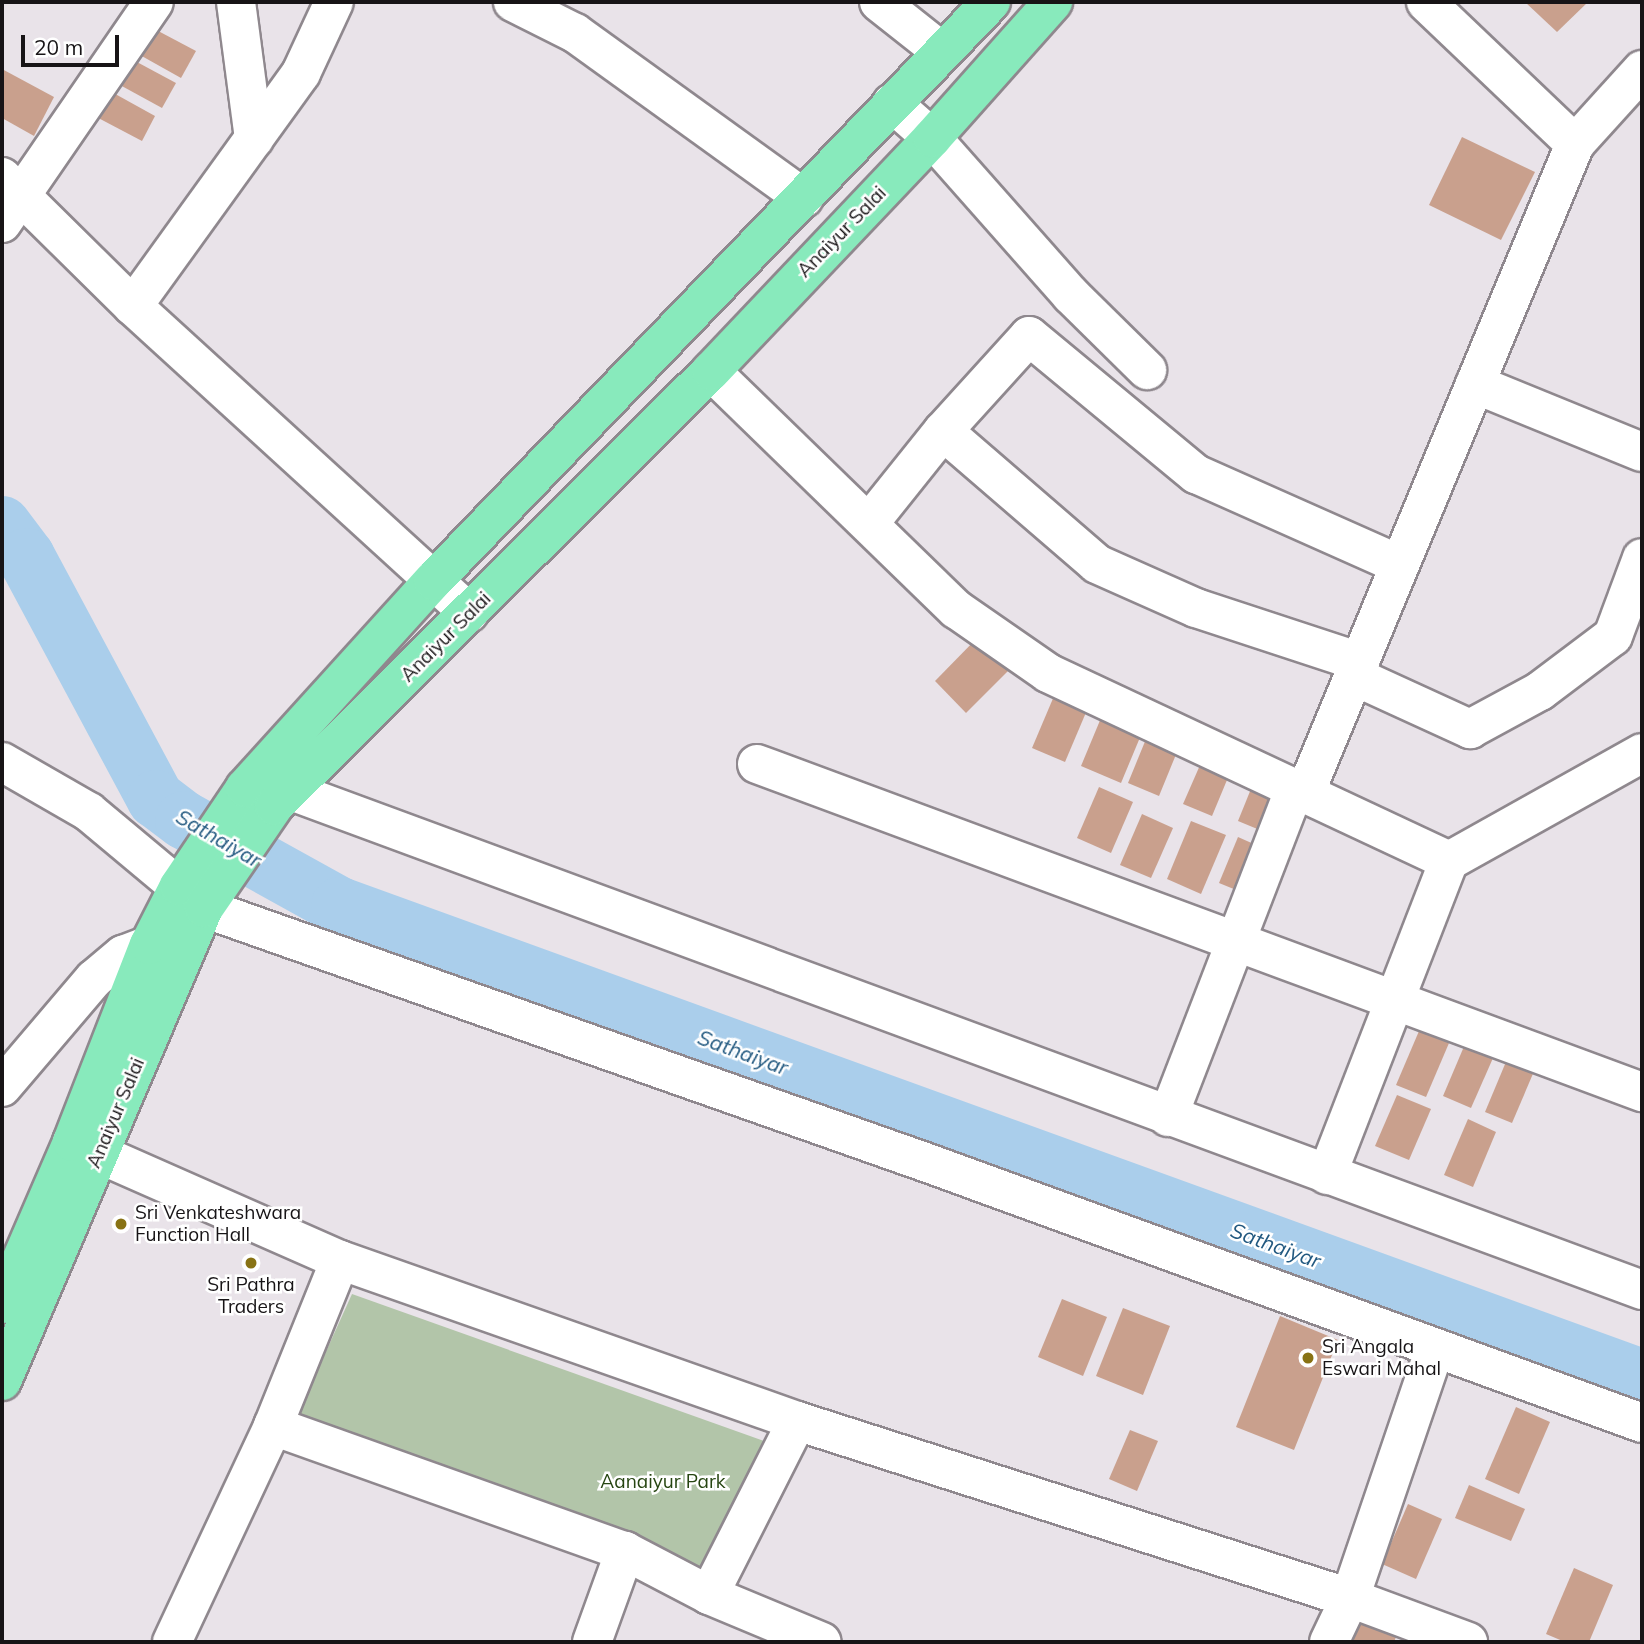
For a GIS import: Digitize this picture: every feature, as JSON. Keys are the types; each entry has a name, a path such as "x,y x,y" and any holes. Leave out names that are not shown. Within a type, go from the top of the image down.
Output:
{"main road":[{"name":"Anaiyur Salai","path":"2,1381 86,1147 149,945 270,795 433,581 990,2"},
{"name":"Anaiyur Salai","path":"270,795 469,613 711,371 932,138 1053,2"},
{"name":"Anaiyur Salai","path":"2,1304 86,1147 201,883"}],"street":[{"path":"154,2 8,199 133,306 469,613"},
{"path":"236,2 254,139"},
{"path":"133,306 300,73 334,2"},
{"path":"513,2 575,33 804,198"},
{"path":"879,2 942,52"},
{"path":"1426,2 1575,144"},
{"path":"1168,1117 1236,940 1300,791 1357,669 1575,144 1642,70"},
{"path":"892,103 932,138 1071,295 1147,370"},
{"path":"870,522 943,431 1029,336 1071,295"},
{"path":"1029,336 1196,474 1400,565"},
{"path":"711,371 870,522 956,609 1048,673 1449,860"},
{"path":"1475,384 1642,452"},
{"path":"943,431 1097,564 1196,608 1357,669 1470,729 1540,691 1613,636 1642,558"},
{"path":"1327,1175 1449,860 1642,753"},
{"path":"2,762 89,812 201,883 1435,1348 1642,1423"},
{"path":"757,764 1642,1092"},
{"path":"270,795 1642,1290"},
{"path":"5,1078 94,979 122,955 149,945"},
{"path":"86,1147 340,1260 797,1421 1350,1598 1468,1642"},
{"path":"173,1642 274,1426 340,1260"},
{"path":"1329,1642 1350,1598 1435,1348"},
{"path":"709,1595 797,1421"},
{"path":"274,1426 625,1551 709,1595 801,1638"},
{"path":"592,1642 625,1551"}],"green space":[{"name":"Aanaiyur Park","path":"352,1294 767,1442 699,1580 295,1420"}],"building":[{"path":"1525,2 1588,2 1557,32"},
{"path":"145,24 196,51 181,78 131,50"},
{"path":"122,54 176,83 162,108 109,79"},
{"path":"2,69 54,97 34,136 2,118"},
{"path":"99,85 155,116 142,141 85,111"},
{"path":"1462,137 1535,172 1501,240 1429,205"},
{"path":"980,635 1012,667 966,713 935,681"},
{"path":"1057,689 1090,703 1065,762 1032,748"},
{"path":"1106,706 1146,723 1121,783 1081,766"},
{"path":"1146,739 1177,752 1159,796 1128,783"},
{"path":"1204,756 1232,768 1212,816 1183,804"},
{"path":"1255,779 1285,792 1267,833 1238,821"},
{"path":"1099,787 1133,802 1111,853 1077,838"},
{"path":"1142,814 1173,828 1151,878 1120,865"},
{"path":"1191,821 1226,835 1201,894 1167,879"},
{"path":"1238,837 1265,849 1246,894 1219,883"},
{"path":"1422,1024 1452,1036 1426,1097 1396,1085"},
{"path":"1468,1037 1497,1049 1471,1108 1443,1096"},
{"path":"1508,1057 1535,1069 1512,1123 1485,1112"},
{"path":"1397,1095 1431,1109 1409,1160 1375,1146"},
{"path":"1468,1119 1496,1132 1473,1187 1444,1175"},
{"path":"1062,1299 1107,1317 1083,1376 1038,1357"},
{"path":"1123,1308 1170,1326 1143,1395 1096,1376"},
{"path":"1280,1316 1338,1340 1294,1450 1236,1427"},
{"path":"1516,1407 1550,1422 1519,1494 1485,1479"},
{"path":"1130,1430 1158,1441 1137,1491 1109,1479"},
{"path":"1469,1485 1525,1509 1511,1541 1455,1518"},
{"path":"1408,1504 1442,1519 1416,1579 1382,1564"},
{"path":"1574,1568 1613,1585 1589,1642 1565,1642 1546,1634"},
{"path":"1355,1621 1396,1637 1394,1642 1347,1642"}],"waterway":[{"name":"Sathaiyar","path":"2,525 26,557 156,799 184,820 340,906 1642,1378"}],"place":[{"name":"Sri Venkateshwara Function Hall","path":"121,1224"},
{"name":"Sri Pathra Traders","path":"251,1263"},
{"name":"Sri Angala Eswari Mahal","path":"1308,1358"}]}
